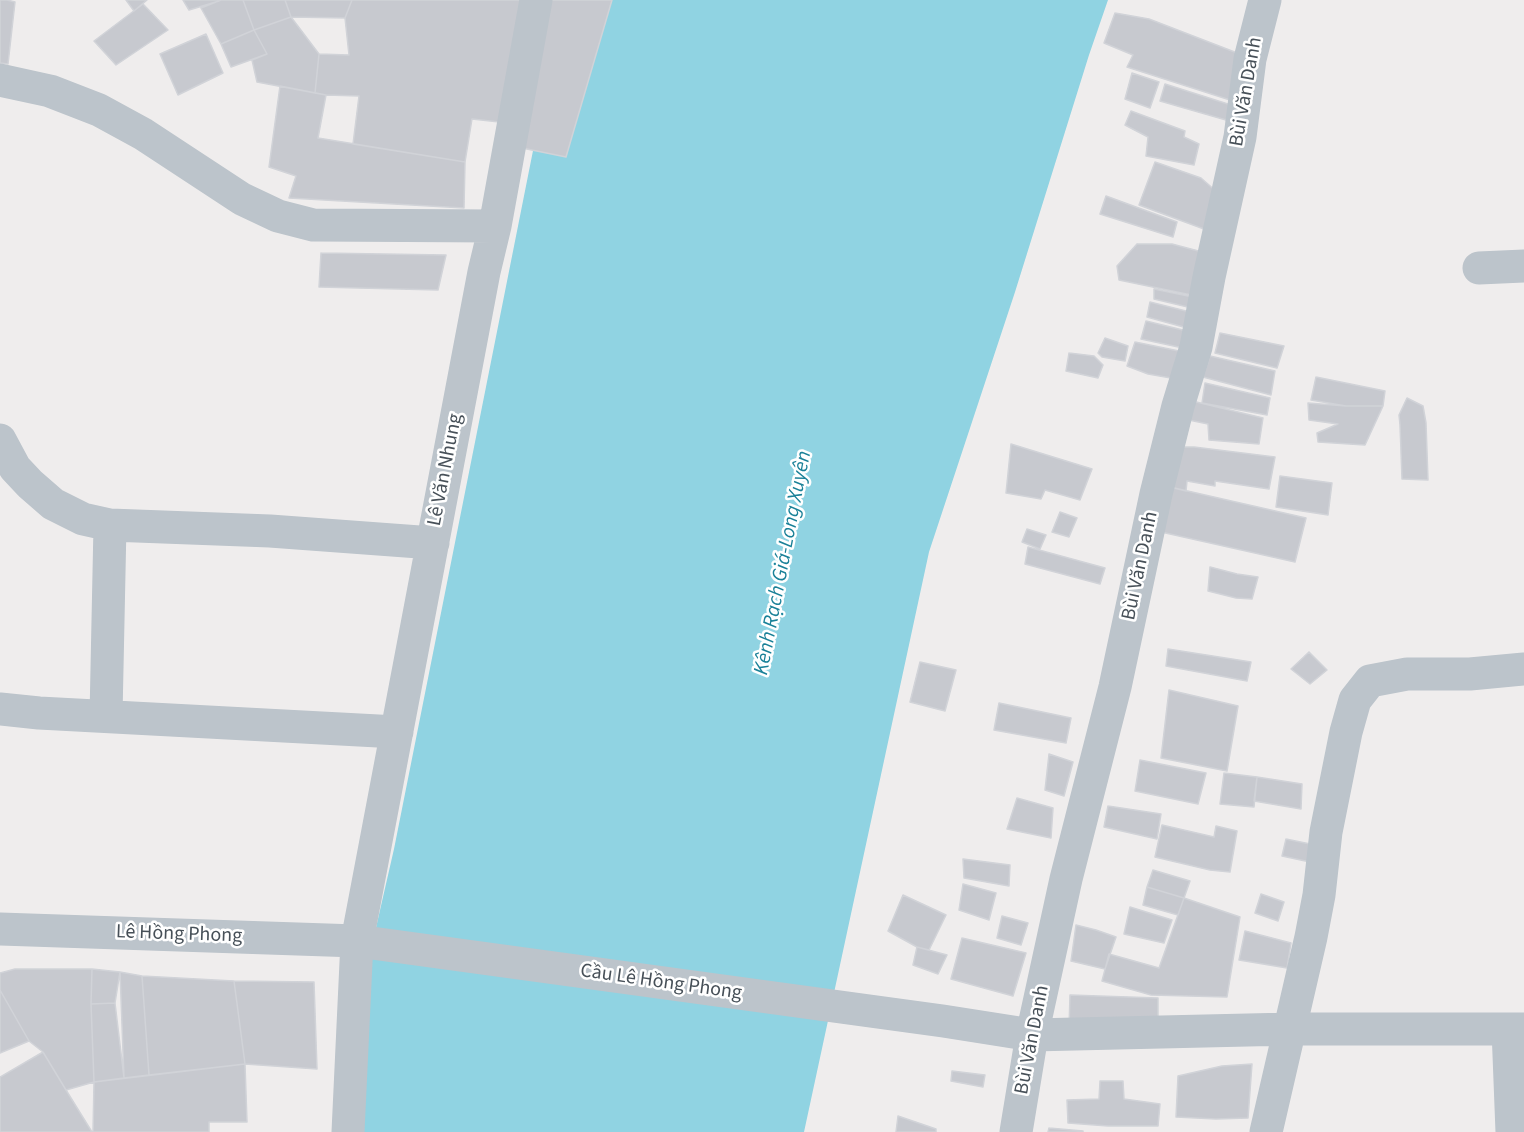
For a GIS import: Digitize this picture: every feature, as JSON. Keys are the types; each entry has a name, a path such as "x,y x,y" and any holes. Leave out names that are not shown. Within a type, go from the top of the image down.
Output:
{"street":[{"name":"Lê Văn Nhung","path":"348,1132 368,943 397,732 484,272 495,226 536,0"},
{"name":"Bùi Văn Danh","path":"1016,1132 1032,1035 1066,879 1115,687 1156,494 1178,406 1196,347 1240,137 1250,59 1265,0"},
{"path":"0,80 50,91 99,110 143,134 242,199 278,216 313,225 495,226"},
{"path":"1479,268 1524,266"},
{"path":"5,462 53,504 83,519 110,525 270,531 432,543"},
{"path":"106,716 110,525"},
{"path":"1266,1132 1291,1029 1319,895 1326,832 1346,732 1355,700 1370,681 1407,674 1470,674 1524,669"},
{"path":"0,709 397,732"},
{"name":"Lê Hồng Phong","path":"0,929 368,943"},
{"name":"Cầu Lê Hồng Phong","path":"368,943 1032,1035 1291,1029 1516,1029"},
{"path":"1512,1132 1516,1029"}],"water":[{"name":"Kênh Rạch Giá-Long Xuyên","path":"563,0 1108,0 929,552 804,1132 362,1132 364,980 394,849"}],"building":[{"path":"0,0 15,2 8,64 0,63"},
{"path":"126,0 147,0 134,11"},
{"path":"183,0 219,0 219,1 189,10"},
{"path":"221,0 243,0 254,30 221,44 201,8"},
{"path":"243,0 285,0 291,17 254,30"},
{"path":"285,0 352,0 345,18 291,17"},
{"path":"352,0 522,0 499,122 472,119 465,162 353,144 359,96 315,93 319,54 349,55 345,18"},
{"path":"548,0 612,0 566,157 522,148"},
{"path":"143,4 168,30 116,65 94,41"},
{"path":"1115,13 1149,19 1245,56 1230,100 1127,67 1133,55 1104,43"},
{"path":"291,17 319,54 315,93 257,82 252,60 267,54 254,30"},
{"path":"254,30 267,54 231,67 221,44"},
{"path":"206,34 223,73 178,95 160,54"},
{"path":"1132,73 1159,82 1150,108 1125,99"},
{"path":"1165,84 1231,105 1226,120 1160,101"},
{"path":"280,86 326,95 318,138 465,162 464,208 289,198 296,176 269,167"},
{"path":"1131,111 1185,131 1184,137 1199,144 1194,165 1146,156 1148,137 1125,125"},
{"path":"1155,162 1201,178 1217,192 1212,232 1139,205"},
{"path":"1106,196 1177,222 1173,237 1100,214"},
{"path":"1137,244 1172,244 1206,253 1196,296 1119,280 1117,266"},
{"path":"321,253 446,255 438,290 319,287"},
{"path":"1154,289 1193,297 1192,308 1154,299"},
{"path":"1150,302 1190,312 1187,328 1147,317"},
{"path":"1146,321 1187,331 1183,348 1141,339"},
{"path":"1220,333 1284,346 1277,368 1215,353"},
{"path":"1105,338 1128,346 1125,361 1102,357 1098,353"},
{"path":"1135,342 1179,351 1171,378 1148,374 1127,366"},
{"path":"1069,353 1094,356 1103,365 1098,378 1066,371"},
{"path":"1210,356 1275,371 1271,395 1203,377"},
{"path":"1316,377 1385,391 1383,406 1346,406 1311,400"},
{"path":"1205,383 1270,398 1267,415 1202,403"},
{"path":"1407,398 1423,406 1426,423 1428,480 1402,479 1399,415"},
{"path":"1188,400 1263,418 1259,444 1209,440 1208,424 1184,419"},
{"path":"1308,403 1383,406 1365,445 1318,442 1317,433 1338,424 1309,420"},
{"path":"1011,444 1092,469 1080,500 1045,490 1041,499 1006,493"},
{"path":"1178,447 1275,457 1269,489 1215,481 1215,486 1187,481 1186,491 1170,487"},
{"path":"1280,476 1332,483 1328,515 1276,507"},
{"path":"1170,487 1306,518 1295,562 1161,532"},
{"path":"1060,512 1077,518 1069,537 1052,532"},
{"path":"1027,529 1046,535 1040,549 1022,542"},
{"path":"1028,547 1105,568 1100,584 1025,564"},
{"path":"1210,567 1258,577 1252,599 1236,598 1208,591"},
{"path":"1168,649 1251,662 1247,681 1166,666"},
{"path":"1309,652 1327,670 1310,684 1291,669"},
{"path":"920,662 956,670 945,711 910,702"},
{"path":"1169,690 1238,706 1227,771 1161,758"},
{"path":"999,703 1071,718 1066,743 994,730"},
{"path":"1049,754 1073,762 1064,796 1045,790"},
{"path":"1140,760 1206,773 1198,804 1135,791"},
{"path":"1224,773 1257,777 1254,807 1220,804"},
{"path":"1257,777 1302,784 1301,809 1254,801"},
{"path":"1017,798 1053,808 1051,838 1007,829"},
{"path":"1108,806 1161,814 1157,839 1104,827"},
{"path":"1162,825 1214,837 1216,826 1237,831 1230,872 1210,870 1155,857"},
{"path":"1286,839 1315,845 1310,862 1282,856"},
{"path":"963,859 1010,865 1009,886 964,878"},
{"path":"1153,870 1190,881 1184,898 1147,887"},
{"path":"963,884 996,893 989,920 959,910"},
{"path":"1147,887 1184,898 1178,915 1143,905"},
{"path":"1261,894 1284,902 1278,921 1255,913"},
{"path":"903,895 946,915 929,950 917,947 888,931"},
{"path":"1184,898 1240,917 1227,997 1151,995 1102,981 1109,954 1159,968"},
{"path":"1130,907 1172,920 1164,943 1124,934"},
{"path":"1002,916 1028,923 1021,945 997,938"},
{"path":"1076,925 1116,937 1105,969 1071,961"},
{"path":"1245,931 1291,943 1287,968 1239,960"},
{"path":"962,938 1026,953 1013,996 951,979"},
{"path":"917,947 947,955 938,974 913,965"},
{"path":"15,969 92,969 94,1082 66,1090 43,1052 29,1041 0,990 0,973"},
{"path":"92,969 120,972 115,1003 91,1004"},
{"path":"120,972 142,976 149,1075 124,1078"},
{"path":"142,976 234,981 245,1064 149,1075"},
{"path":"234,981 314,982 317,1069 245,1064"},
{"path":"0,990 29,1041 0,1053"},
{"path":"1070,995 1158,998 1158,1029 1069,1028"},
{"path":"115,1003 124,1078 94,1082 91,1004"},
{"path":"43,1052 92,1132 0,1132 0,1077"},
{"path":"245,1064 247,1122 209,1122 209,1132 93,1132 94,1082"},
{"path":"1252,1064 1248,1118 1176,1117 1178,1076 1222,1066"},
{"path":"952,1071 985,1075 983,1087 951,1081"},
{"path":"1100,1081 1123,1081 1124,1099 1160,1104 1158,1126 1068,1123 1067,1100 1099,1099"},
{"path":"898,1116 936,1129 936,1132 896,1132"},
{"path":"1049,1128 1083,1131 1083,1132 1048,1132"}]}
